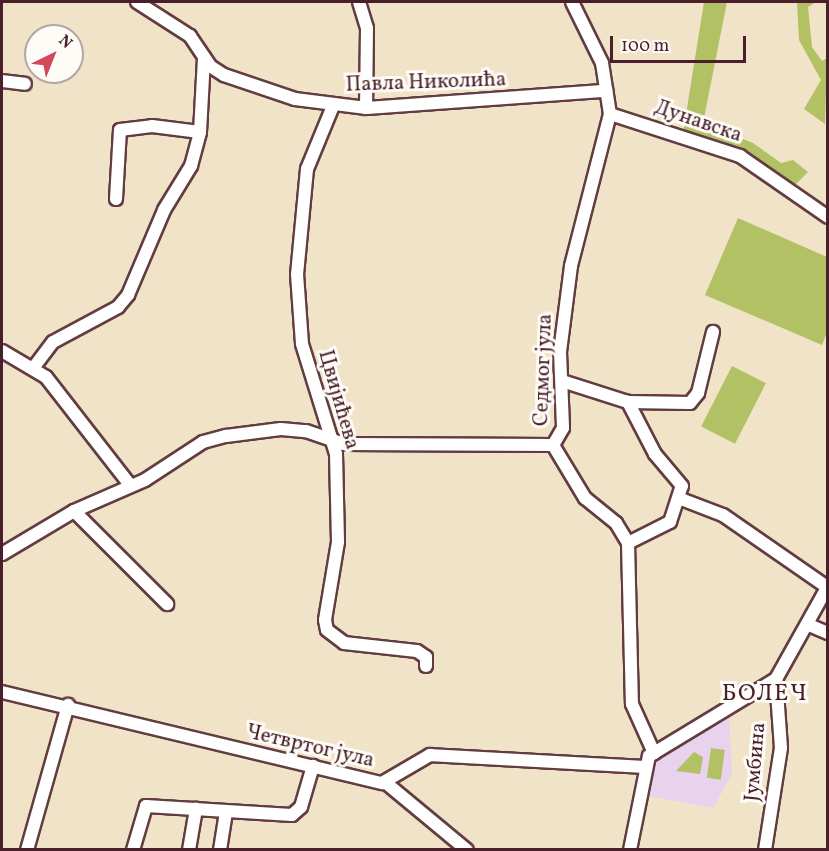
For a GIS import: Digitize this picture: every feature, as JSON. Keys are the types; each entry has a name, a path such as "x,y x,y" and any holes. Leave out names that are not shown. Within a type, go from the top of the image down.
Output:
{"street":[{"name":"Павла Николића","path":"137,2 190,36 204,57 241,83 333,106 366,108 606,91"},
{"path":"359,2 368,28 366,108"},
{"name":"Седмог јула","path":"572,2 592,37 610,114 571,266 560,352 563,429 553,445 585,498 616,523 628,543"},
{"path":"34,367 53,342 126,300 164,210 191,166 200,132 204,57"},
{"path":"2,81 24,84"},
{"name":"Цвијићева","path":"333,106 307,169 297,274 302,344 334,442 338,542 327,630 344,643 417,651 426,657 426,666"},
{"name":"Дунавска","path":"610,114 740,156 828,217"},
{"path":"116,198 120,130 152,126 200,132"},
{"path":"562,381 628,402 693,401 713,332"},
{"path":"2,351 34,367 130,485"},
{"path":"628,402 655,454 679,477 681,498 670,522 628,543 632,704 654,753"},
{"path":"2,554 74,511 130,485 203,442 226,436 281,429 306,431 334,442 553,445"},
{"path":"630,849 644,767 654,753 776,679 809,625 827,586 781,560 723,515 681,498"},
{"path":"74,511 167,604"},
{"path":"809,625 828,633"},
{"name":"Јумбина","path":"765,849 781,748 776,679"},
{"name":"Четвртог јула","path":"2,692 68,705 164,734 386,783 430,755 644,767"},
{"path":"27,849 68,705"},
{"path":"134,849 146,806 292,815 301,807 314,766"},
{"path":"386,783 467,849"},
{"path":"189,849 196,809"},
{"path":"220,849 226,811"}],"shaded area":[{"path":"729,713 732,774 713,808 643,795 653,759"}],"green space":[{"path":"704,2 727,2 703,123 753,143 781,163 793,160 808,172 794,186 742,152 683,133"},
{"path":"797,2 816,2 808,7 812,47 822,61 827,58 825,124 804,109 821,80 799,40"},
{"path":"738,218 827,257 827,332 822,345 705,295"},
{"path":"732,366 766,383 735,444 701,427"},
{"path":"711,748 725,750 721,780 707,778"},
{"path":"694,752 703,757 700,774 676,771"}],"district":[{"name":"БОЛЕЧ","path":"765,695"}]}
